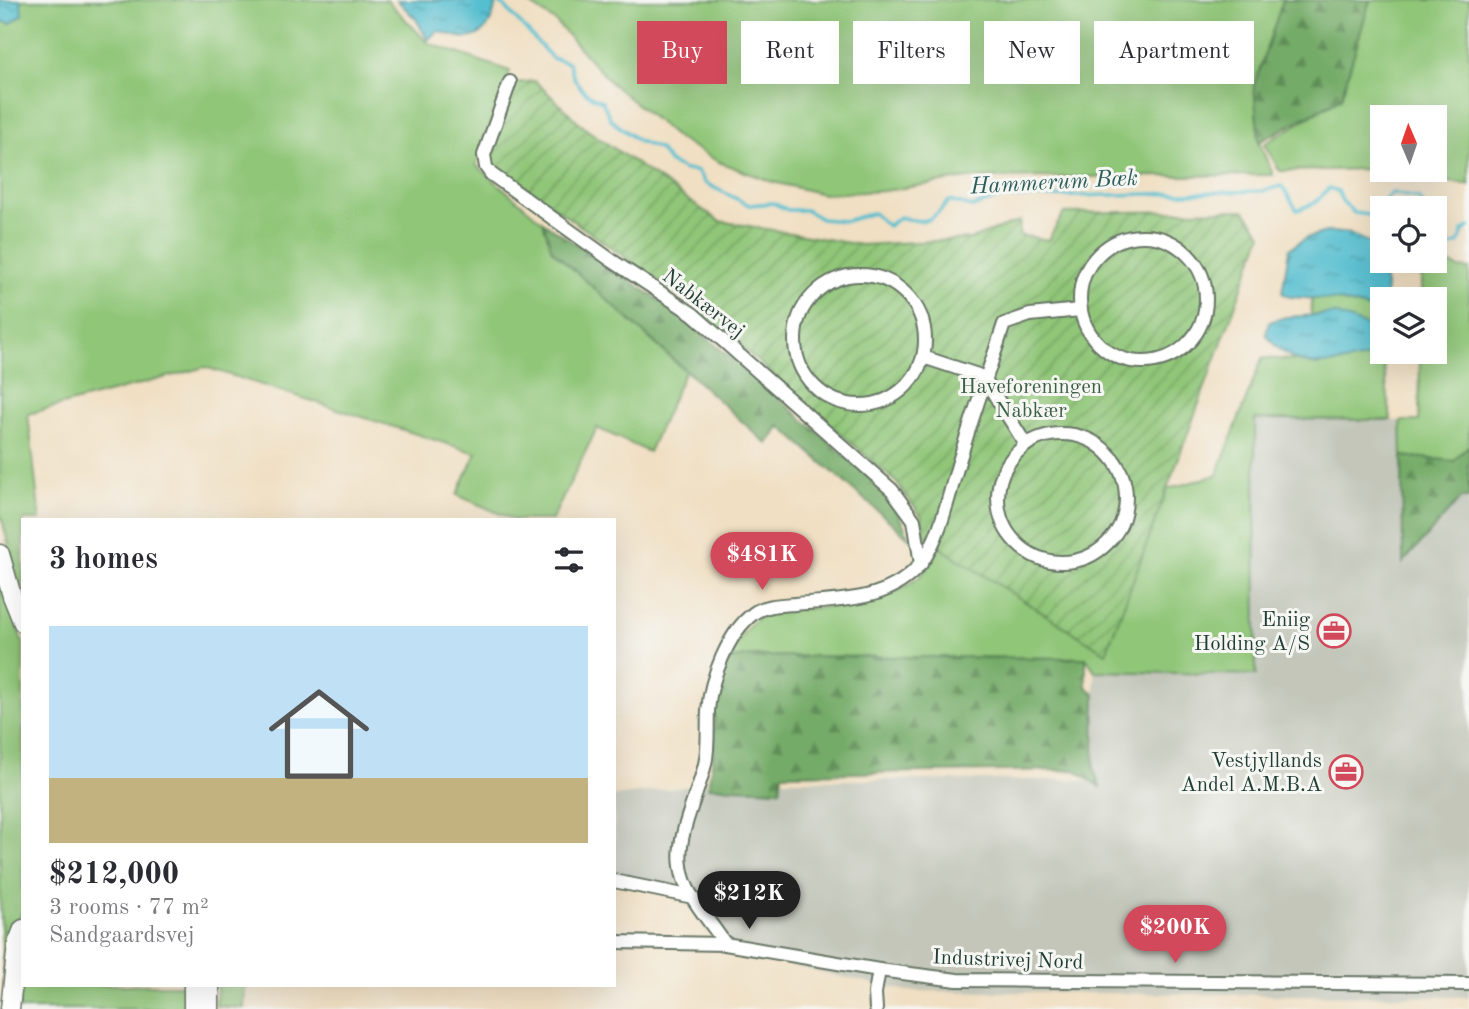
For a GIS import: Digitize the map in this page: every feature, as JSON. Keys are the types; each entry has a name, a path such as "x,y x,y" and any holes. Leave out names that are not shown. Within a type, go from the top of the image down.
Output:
{"highway":[{"path":"0,554 21,618"},
{"path":"11,1001 21,935"},
{"path":"193,987 193,1009"},
{"path":"210,987 210,1009"}],"street":[{"name":"Nabkærvej","path":"510,82 484,155 486,167 491,174 611,260 693,314 892,490 914,520 921,564"},
{"path":"1146,235 1168,240 1186,251 1200,269 1206,290 1205,312 1197,332 1182,349 1163,359 1140,362 1119,357 1100,346 1087,328 1080,310 1081,285 1089,265 1104,248 1124,238 1146,235"},
{"path":"867,274 878,277 889,281 907,294 920,313 926,334 923,357 914,378 897,394 876,403 854,405 832,399 813,386 800,367 795,345 797,322 807,301 823,286 844,276 867,274"},
{"path":"725,944 693,897 680,865 681,843 706,761 712,682 725,652 741,626 755,612 773,606 878,594 896,586 921,564 932,548 971,419 1004,324 1030,315 1080,310"},
{"path":"923,357 978,375 986,381 1026,445"},
{"path":"1062,434 1081,437 1098,445 1112,458 1122,474 1126,493 1125,512 1118,530 1106,545 1090,556 1072,561 1053,561 1035,556 1019,545 1007,530 1000,513 998,494 1002,475 1012,458 1026,445 1043,437 1062,434"},
{"path":"616,880 693,897"},
{"name":"Industrivej Nord","path":"616,942 725,944 957,980 1469,984"},
{"path":"876,1009 875,993 879,970"}],"shaded area":[{"path":"1255,418 1410,421 1408,477 1469,474 1469,997 908,991 779,963 707,933 681,889 616,875 616,796 739,780 1094,780 1095,671 1256,675"}],"green space":[{"path":"0,0 387,0 428,43 510,71 476,165 543,222 552,250 685,371 649,452 597,428 553,518 509,518 457,495 476,453 205,367 28,414 40,518 21,518 21,591 0,512"},
{"path":"524,0 1283,0 1254,86 1259,142 1273,175 968,178 884,191 823,194 769,181 719,162 676,137 610,82 555,21"},
{"path":"1283,0 1370,0 1341,98 1259,142 1254,86"},
{"path":"1370,0 1469,0 1469,185 1447,182 1447,105 1370,105 1370,169 1280,171 1264,144 1341,98"},
{"name":"Haveforeningen Nabkær","path":"535,81 586,129 719,221 861,245 971,239 1020,221 1019,235 1048,240 1064,213 1244,210 1262,234 1106,653 939,547 924,534 922,517 896,482 693,305 488,161 515,83"},
{"path":"543,222 675,311 782,401 889,494 910,539 781,427 767,444 552,250"},
{"path":"1447,262 1458,268 1469,269 1469,445 1454,461 1402,456 1401,421 1419,421 1420,364 1447,364 1447,287 1421,287 1421,273 1447,273"},
{"path":"1312,298 1336,300 1370,309 1370,347 1335,314 1311,315"},
{"path":"1370,356 1370,364 1384,364 1391,420 1255,419 1256,675 1095,671 1086,658 751,656 729,660 745,630 756,619 773,611 854,604 893,593 910,584 925,571 939,547 1106,652 1167,489 1217,475 1262,358 1317,365"},
{"path":"1469,445 1469,498 1461,498 1403,563 1402,456 1454,461"},
{"path":"0,581 21,638 21,915 10,942 4,983 0,902"},
{"path":"751,656 1086,658 1086,686 1095,695 1094,769 1100,787 1075,770 782,774 780,790 708,787 713,758 715,703 729,660"},
{"path":"22,987 184,987 184,1009 19,1009"},
{"path":"217,987 245,987 244,1008 216,1006"}],"water":[{"path":"0,0 21,0 22,15 10,24 0,20"},
{"path":"397,0 497,0 486,28 476,36 460,37 437,31 428,40 416,19"},
{"path":"1326,232 1347,233 1370,243 1370,273 1383,273 1386,285 1370,287 1370,309 1336,300 1290,297 1282,293 1289,249 1306,238"},
{"path":"1335,314 1367,326 1370,330 1370,357 1332,364 1303,362 1290,357 1277,348 1266,334 1269,322 1286,317"}],"waterway":[{"name":"Hammerum Bæk","path":"493,0 504,6 552,58 569,63 580,87 602,101 611,120 638,141 659,149 670,163 685,170 697,171 705,183 749,205 773,203 788,210 806,210 821,219 846,221 873,213 888,226 900,217 917,221 928,220 949,201 972,207 999,198 1262,191 1282,186 1297,210 1315,203 1329,188 1338,191 1342,201 1354,213 1370,214"},
{"name":"Hammerum Bæk","path":"1389,196 1392,193 1408,196"},
{"name":"Hammerum Bæk","path":"1447,244 1449,247 1459,243 1463,231 1469,227"}],"place":[{"name":"Eniig Holding A/S","path":"1334,631"},
{"name":"Vestjyllands Andel A.M.B.A","path":"1346,772"}]}
